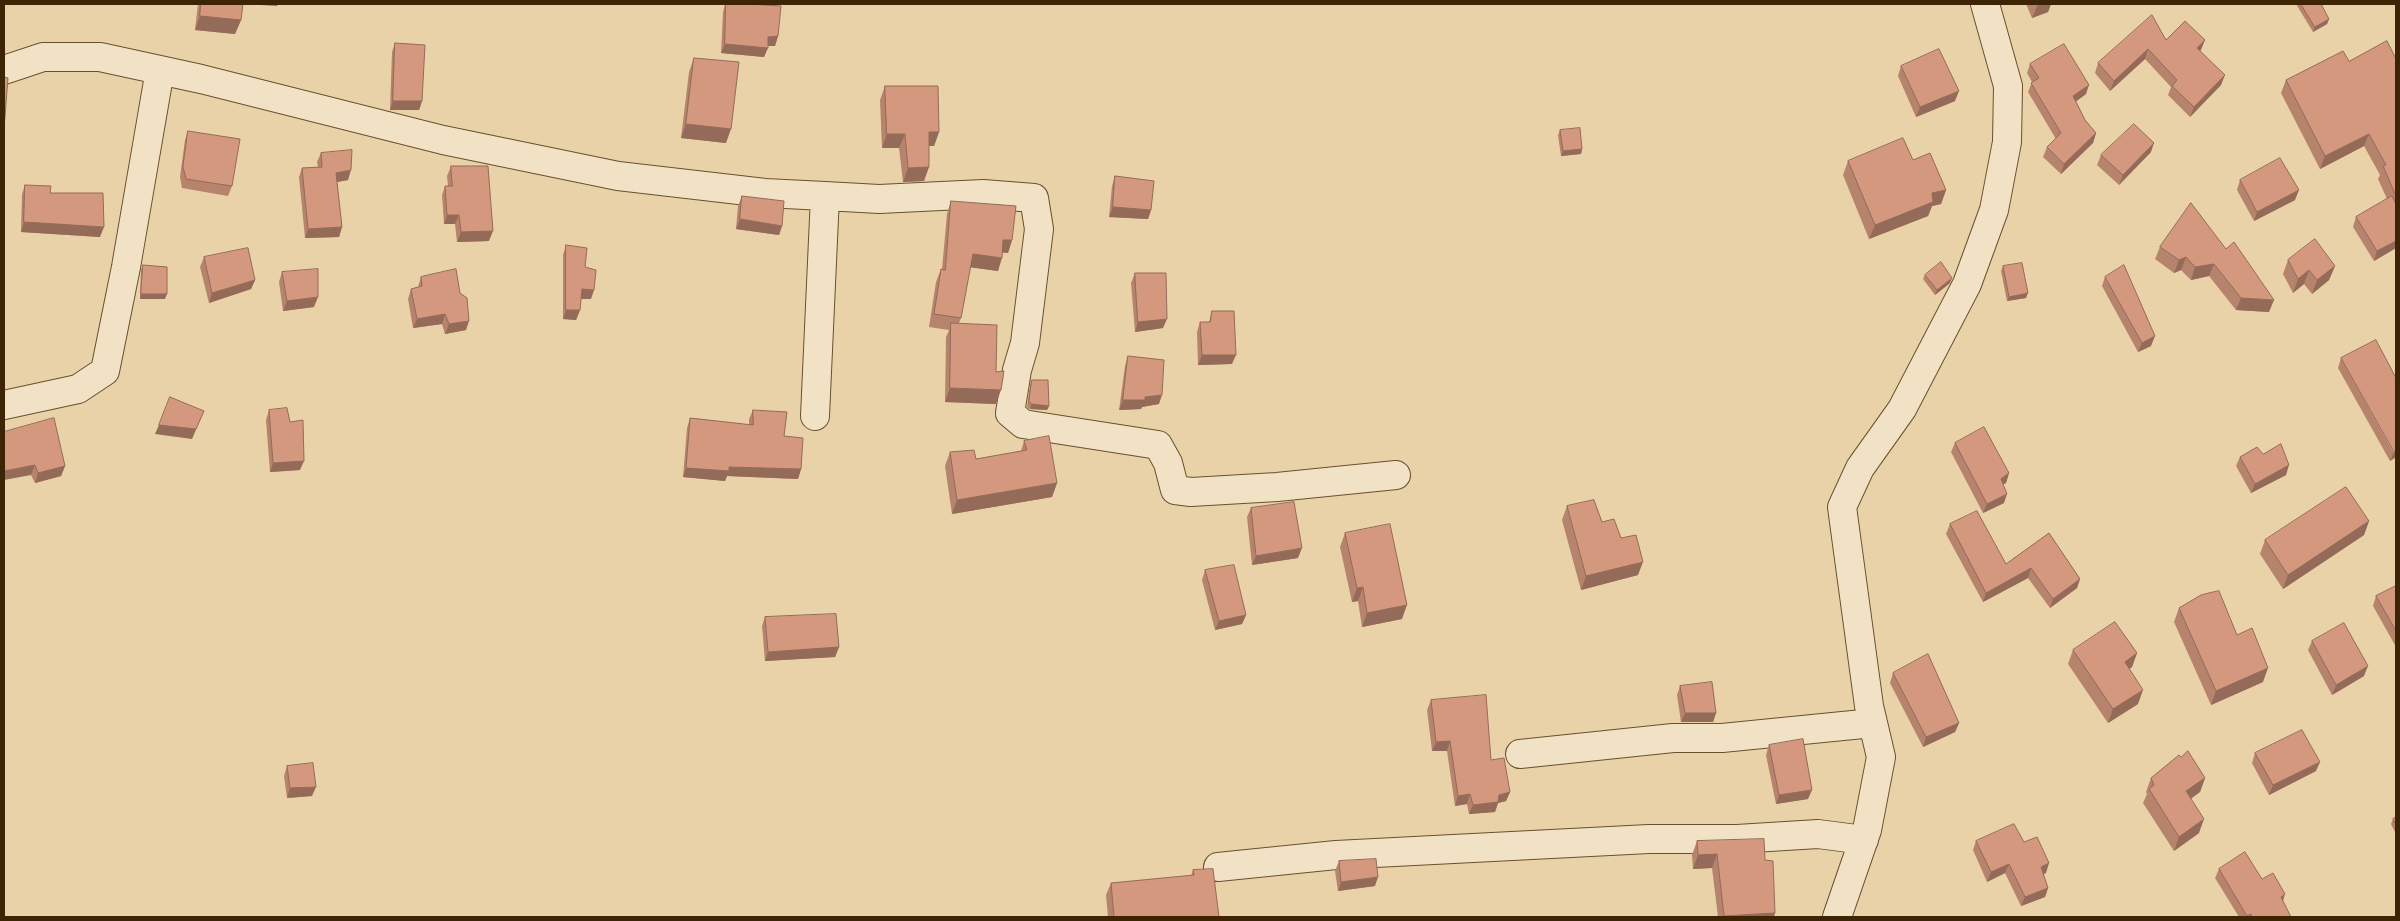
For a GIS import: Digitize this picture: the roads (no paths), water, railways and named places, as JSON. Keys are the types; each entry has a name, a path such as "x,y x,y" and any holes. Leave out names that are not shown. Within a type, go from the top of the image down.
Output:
{"street":[{"path":"1836,917 1864,840 1881,756 1873,723 1851,587 1842,508 1860,468 1902,409 1967,284 1994,210 2007,142 2008,86 1985,4"},
{"path":"4,70 43,57 100,57 443,140 618,176 765,193 879,199 983,194 1034,198 1039,229 1025,343 1017,370 1010,412 1023,424 1158,445 1168,462 1175,490 1191,492 1277,487 1396,475"},
{"path":"4,406 78,389 105,371 126,267 160,70"},
{"path":"815,416 825,196"},
{"path":"1520,754 1674,738 1722,738 1873,723"},
{"path":"1218,867 1336,855 1650,839 1737,838 1818,834 1864,840"}]}
